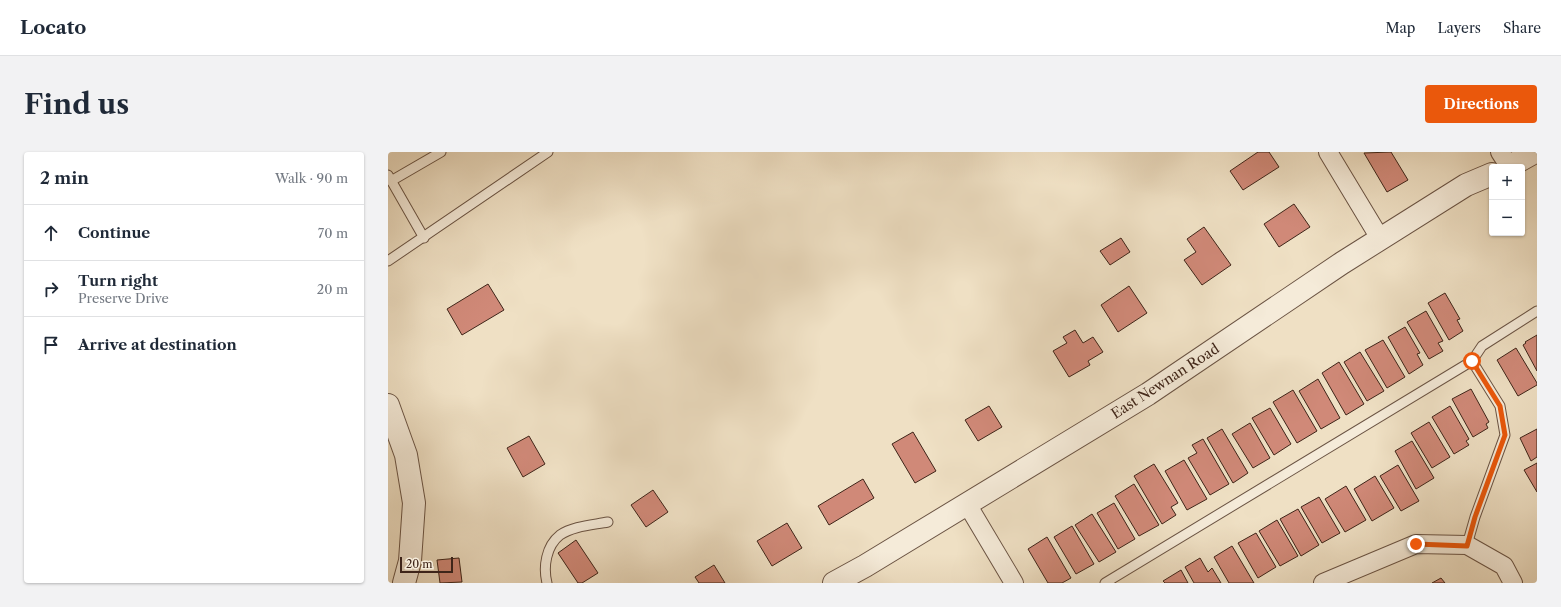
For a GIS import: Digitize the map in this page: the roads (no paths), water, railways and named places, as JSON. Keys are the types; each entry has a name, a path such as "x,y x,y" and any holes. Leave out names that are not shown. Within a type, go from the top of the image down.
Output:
{"street":[{"path":"1328,152 1381,240"},
{"path":"1500,152 1506,164"},
{"path":"1513,164 1535,152"},
{"path":"1525,166 1537,165"},
{"name":"East Newnan Road","path":"834,583 1148,394 1342,263 1381,240 1466,185 1489,175"},
{"path":"388,405 406,455 414,503 410,561 404,583"},
{"path":"967,504 1014,583"},
{"path":"1323,583 1416,544 1467,546 1504,566 1513,583"}],"lane":[{"path":"424,238 390,178 441,152"},
{"path":"388,261 424,238 548,152"},
{"path":"1105,583 1472,361 1482,346 1537,311"},
{"path":"1467,546 1475,517 1505,435 1500,406 1472,361"},
{"path":"547,583 544,572 546,558 551,545 560,535 589,525 608,522"}]}
